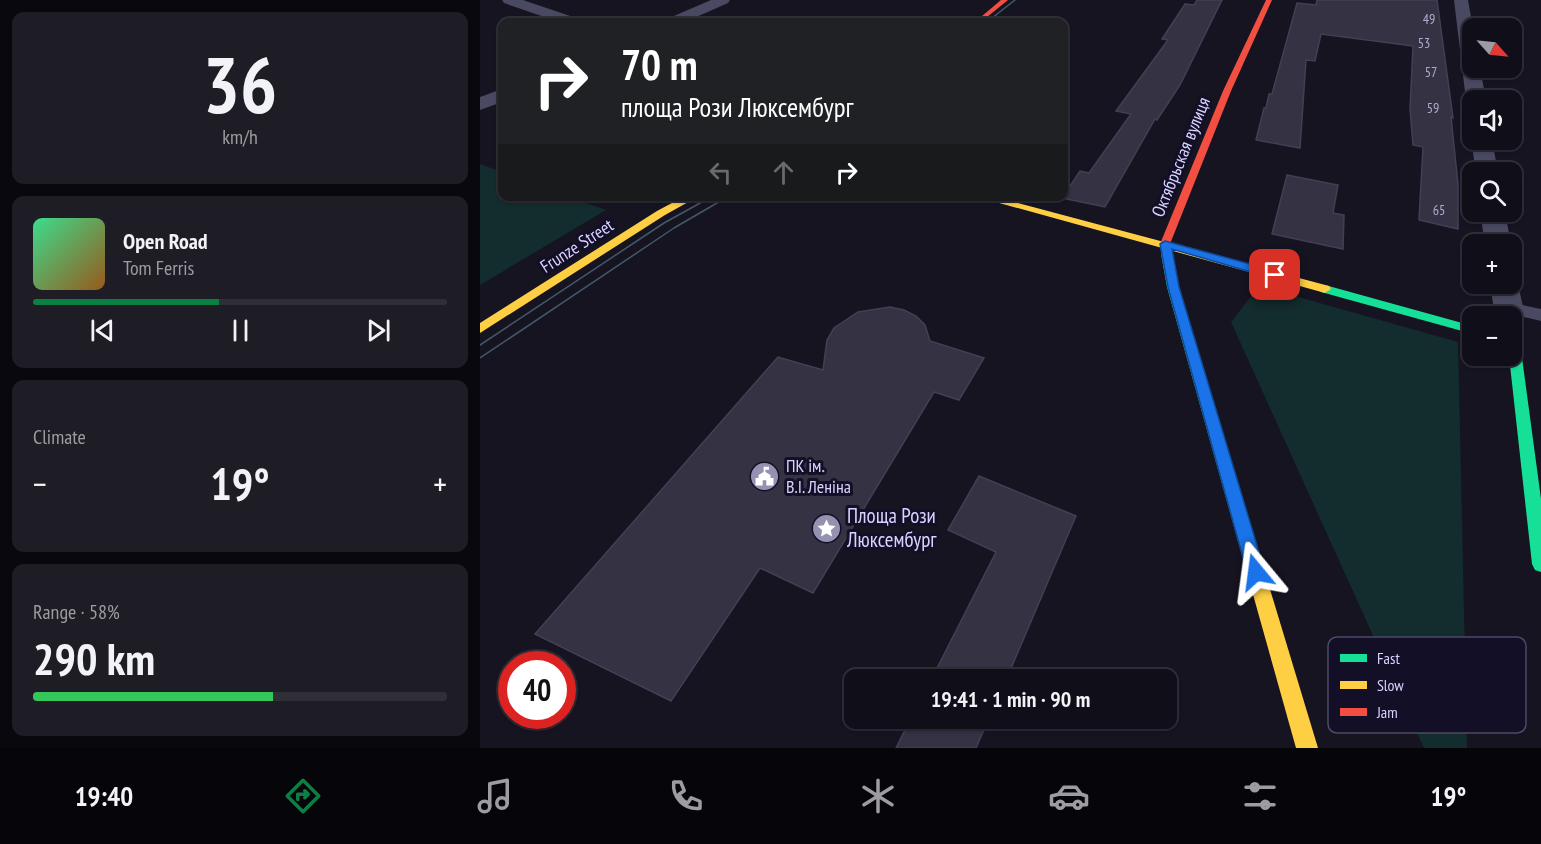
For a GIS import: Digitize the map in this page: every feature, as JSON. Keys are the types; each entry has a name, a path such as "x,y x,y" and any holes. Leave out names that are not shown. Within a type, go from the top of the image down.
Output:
{"street":[{"path":"509,0 561,18"},
{"path":"682,18 723,0"},
{"path":"983,18 1005,0"},
{"name":"Октябрьская вулиця","path":"1269,0 1227,91 1165,244 1177,298 1307,748"},
{"path":"1461,0 1474,90"},
{"path":"480,104 498,97"},
{"name":"Frunze Street","path":"480,329 661,213 684,201"},
{"path":"998,201 1165,244 1462,327"},
{"path":"1516,366 1541,564"}],"lane":[{"path":"1522,318 1541,315"}],"green space":[{"path":"480,164 498,171 498,201 581,201 606,210 480,285"},
{"path":"1259,286 1458,342 1465,637 1374,637 1231,322"},
{"path":"1417,733 1467,733 1467,748 1424,748"}],"building":[{"path":"1197,0 1222,0 1180,85 1157,120 1155,119 1105,207 1068,199 1068,189 1080,171 1089,173 1131,114 1116,111 1168,40 1162,39 1185,4 1194,5"},
{"path":"1317,0 1437,0 1453,118 1451,117 1458,184 1458,229 1419,220 1423,147 1413,145 1410,109 1413,46 1321,34 1315,61 1306,60 1300,148 1256,140 1264,108 1266,108 1269,94 1272,94 1297,3 1316,5"},
{"path":"1287,175 1338,185 1333,213 1344,215 1343,249 1272,234"},
{"path":"890,307 904,310 916,316 925,325 930,341 984,358 959,400 934,392 813,593 760,568 671,701 576,654 576,651 570,651 535,634 778,357 823,370 827,340 834,328 858,312"},
{"path":"979,476 1076,516 1011,669 937,669 996,552 948,530"},
{"path":"906,729 984,729 976,748 896,748"}],"tram line":[{"path":"992,18 1015,0"},
{"path":"480,358 674,228 720,201"},
{"path":"480,345 664,223 702,202"}],"traffic: fast":[{"path":"1167,254 1173,287 1254,566"},
{"path":"1325,289 1462,327"},
{"path":"1517,366 1541,564"}],"traffic: slow":[{"path":"480,329 661,213 684,201"},
{"path":"998,201 1325,289"},
{"path":"1254,566 1307,748"}],"traffic: jam":[{"path":"983,18 1005,0"},
{"path":"1167,254 1165,244 1227,91 1269,0"}],"place":[{"name":"ПК ім. В.І. Леніна","path":"765,476"},
{"name":"Площа Рози Люксембург","path":"826,528"}],"route":[{"path":"1256,572 1173,287 1165,244 1275,275"}]}
